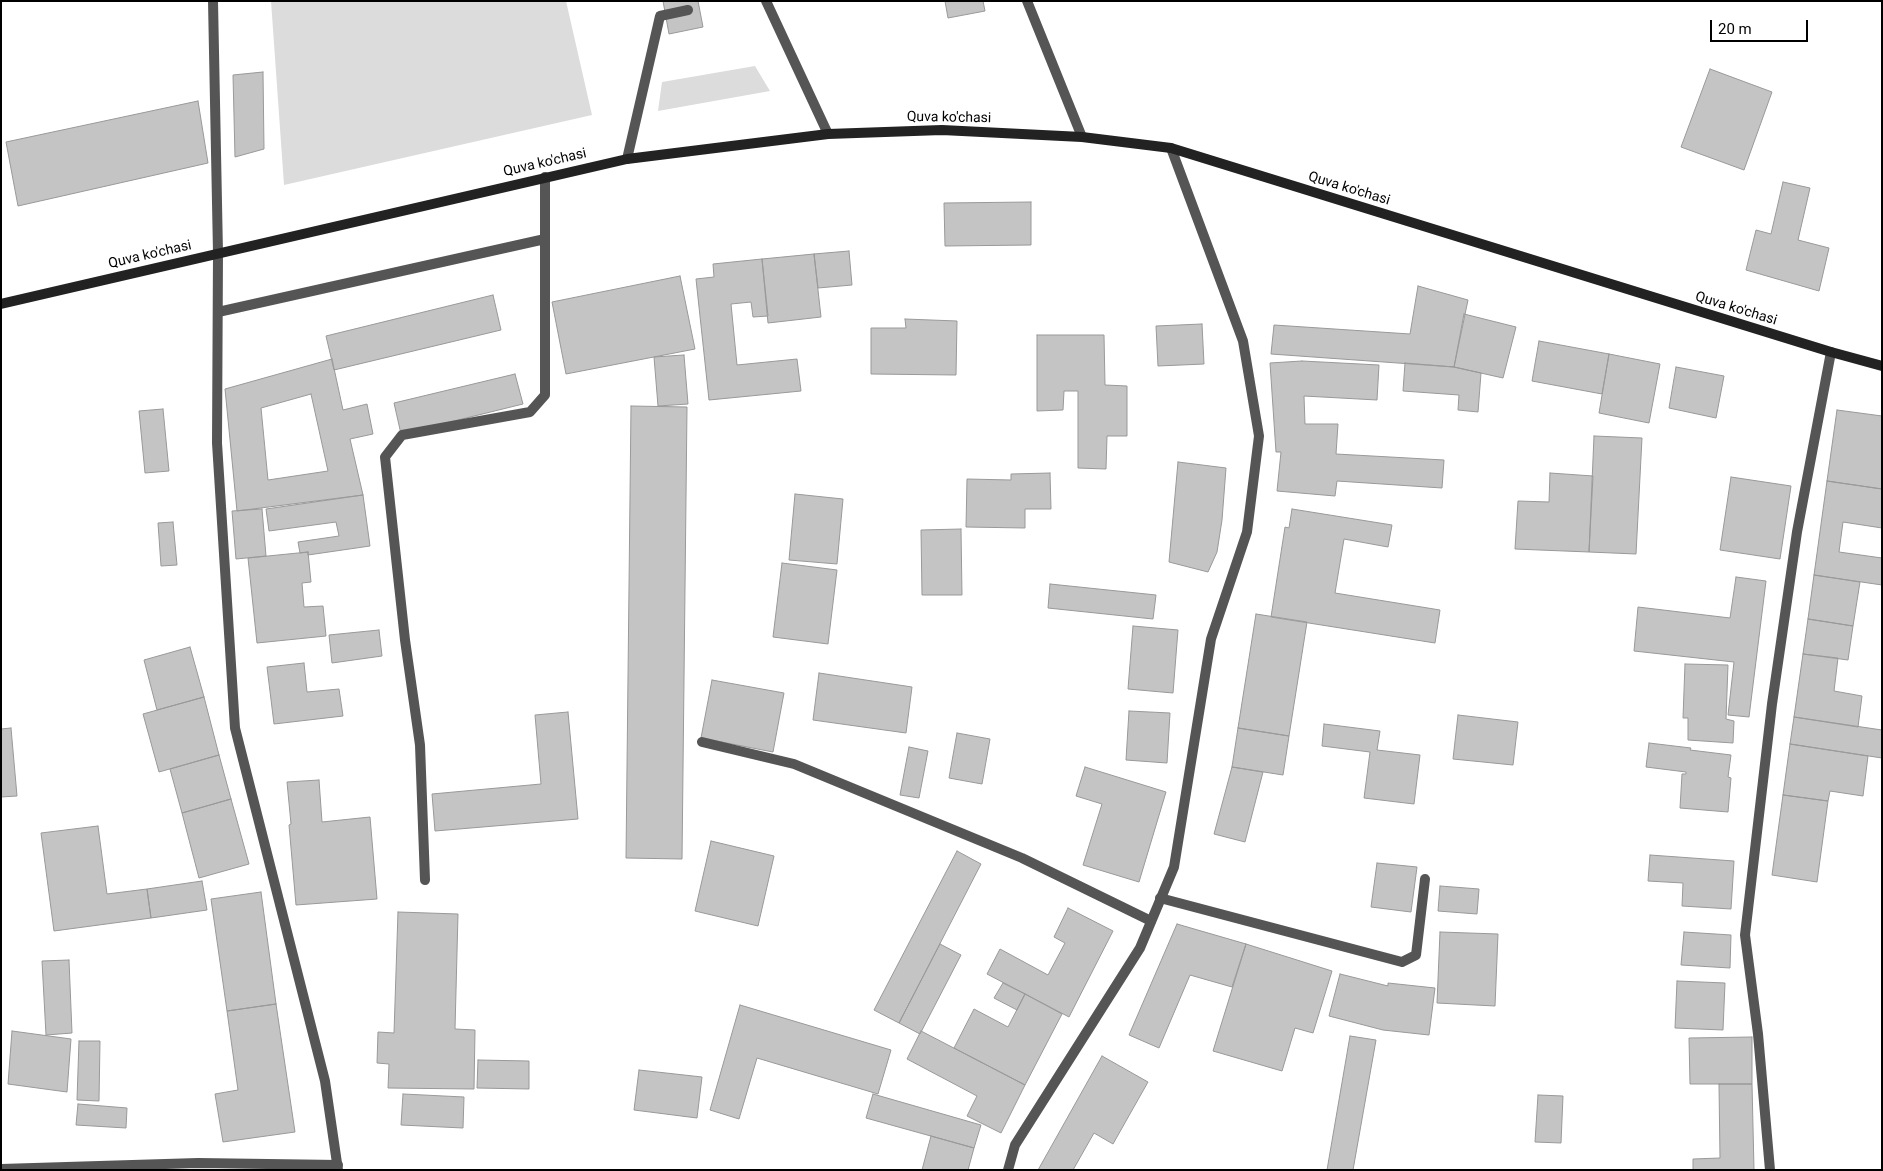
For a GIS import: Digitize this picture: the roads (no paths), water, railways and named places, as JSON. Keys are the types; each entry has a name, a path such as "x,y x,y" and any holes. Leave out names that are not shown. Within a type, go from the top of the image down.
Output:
{"main road":[{"name":"Quva ko'chasi","path":"1,304 626,159 828,134 942,130 1082,137 1171,148 1831,352 1882,366"}],"street":[{"path":"1,1169 198,1163 338,1167 325,1081 235,728 217,443 218,254 213,1"},
{"path":"766,1 828,134"},
{"path":"1027,1 1082,137"},
{"path":"626,159 660,16 688,10"},
{"path":"1008,1170 1015,1145 1140,948 1174,867 1211,639 1247,532 1259,436 1243,341 1171,148"},
{"path":"425,880 420,745 404,640 385,456 402,435 530,412 545,394 545,178"},
{"path":"218,312 545,239"},
{"path":"1770,1170 1758,1034 1745,935 1772,704 1796,532 1831,352"},
{"path":"702,742 794,764 1022,858 1151,921"},
{"path":"1160,898 1402,962 1416,955 1425,879"}]}
